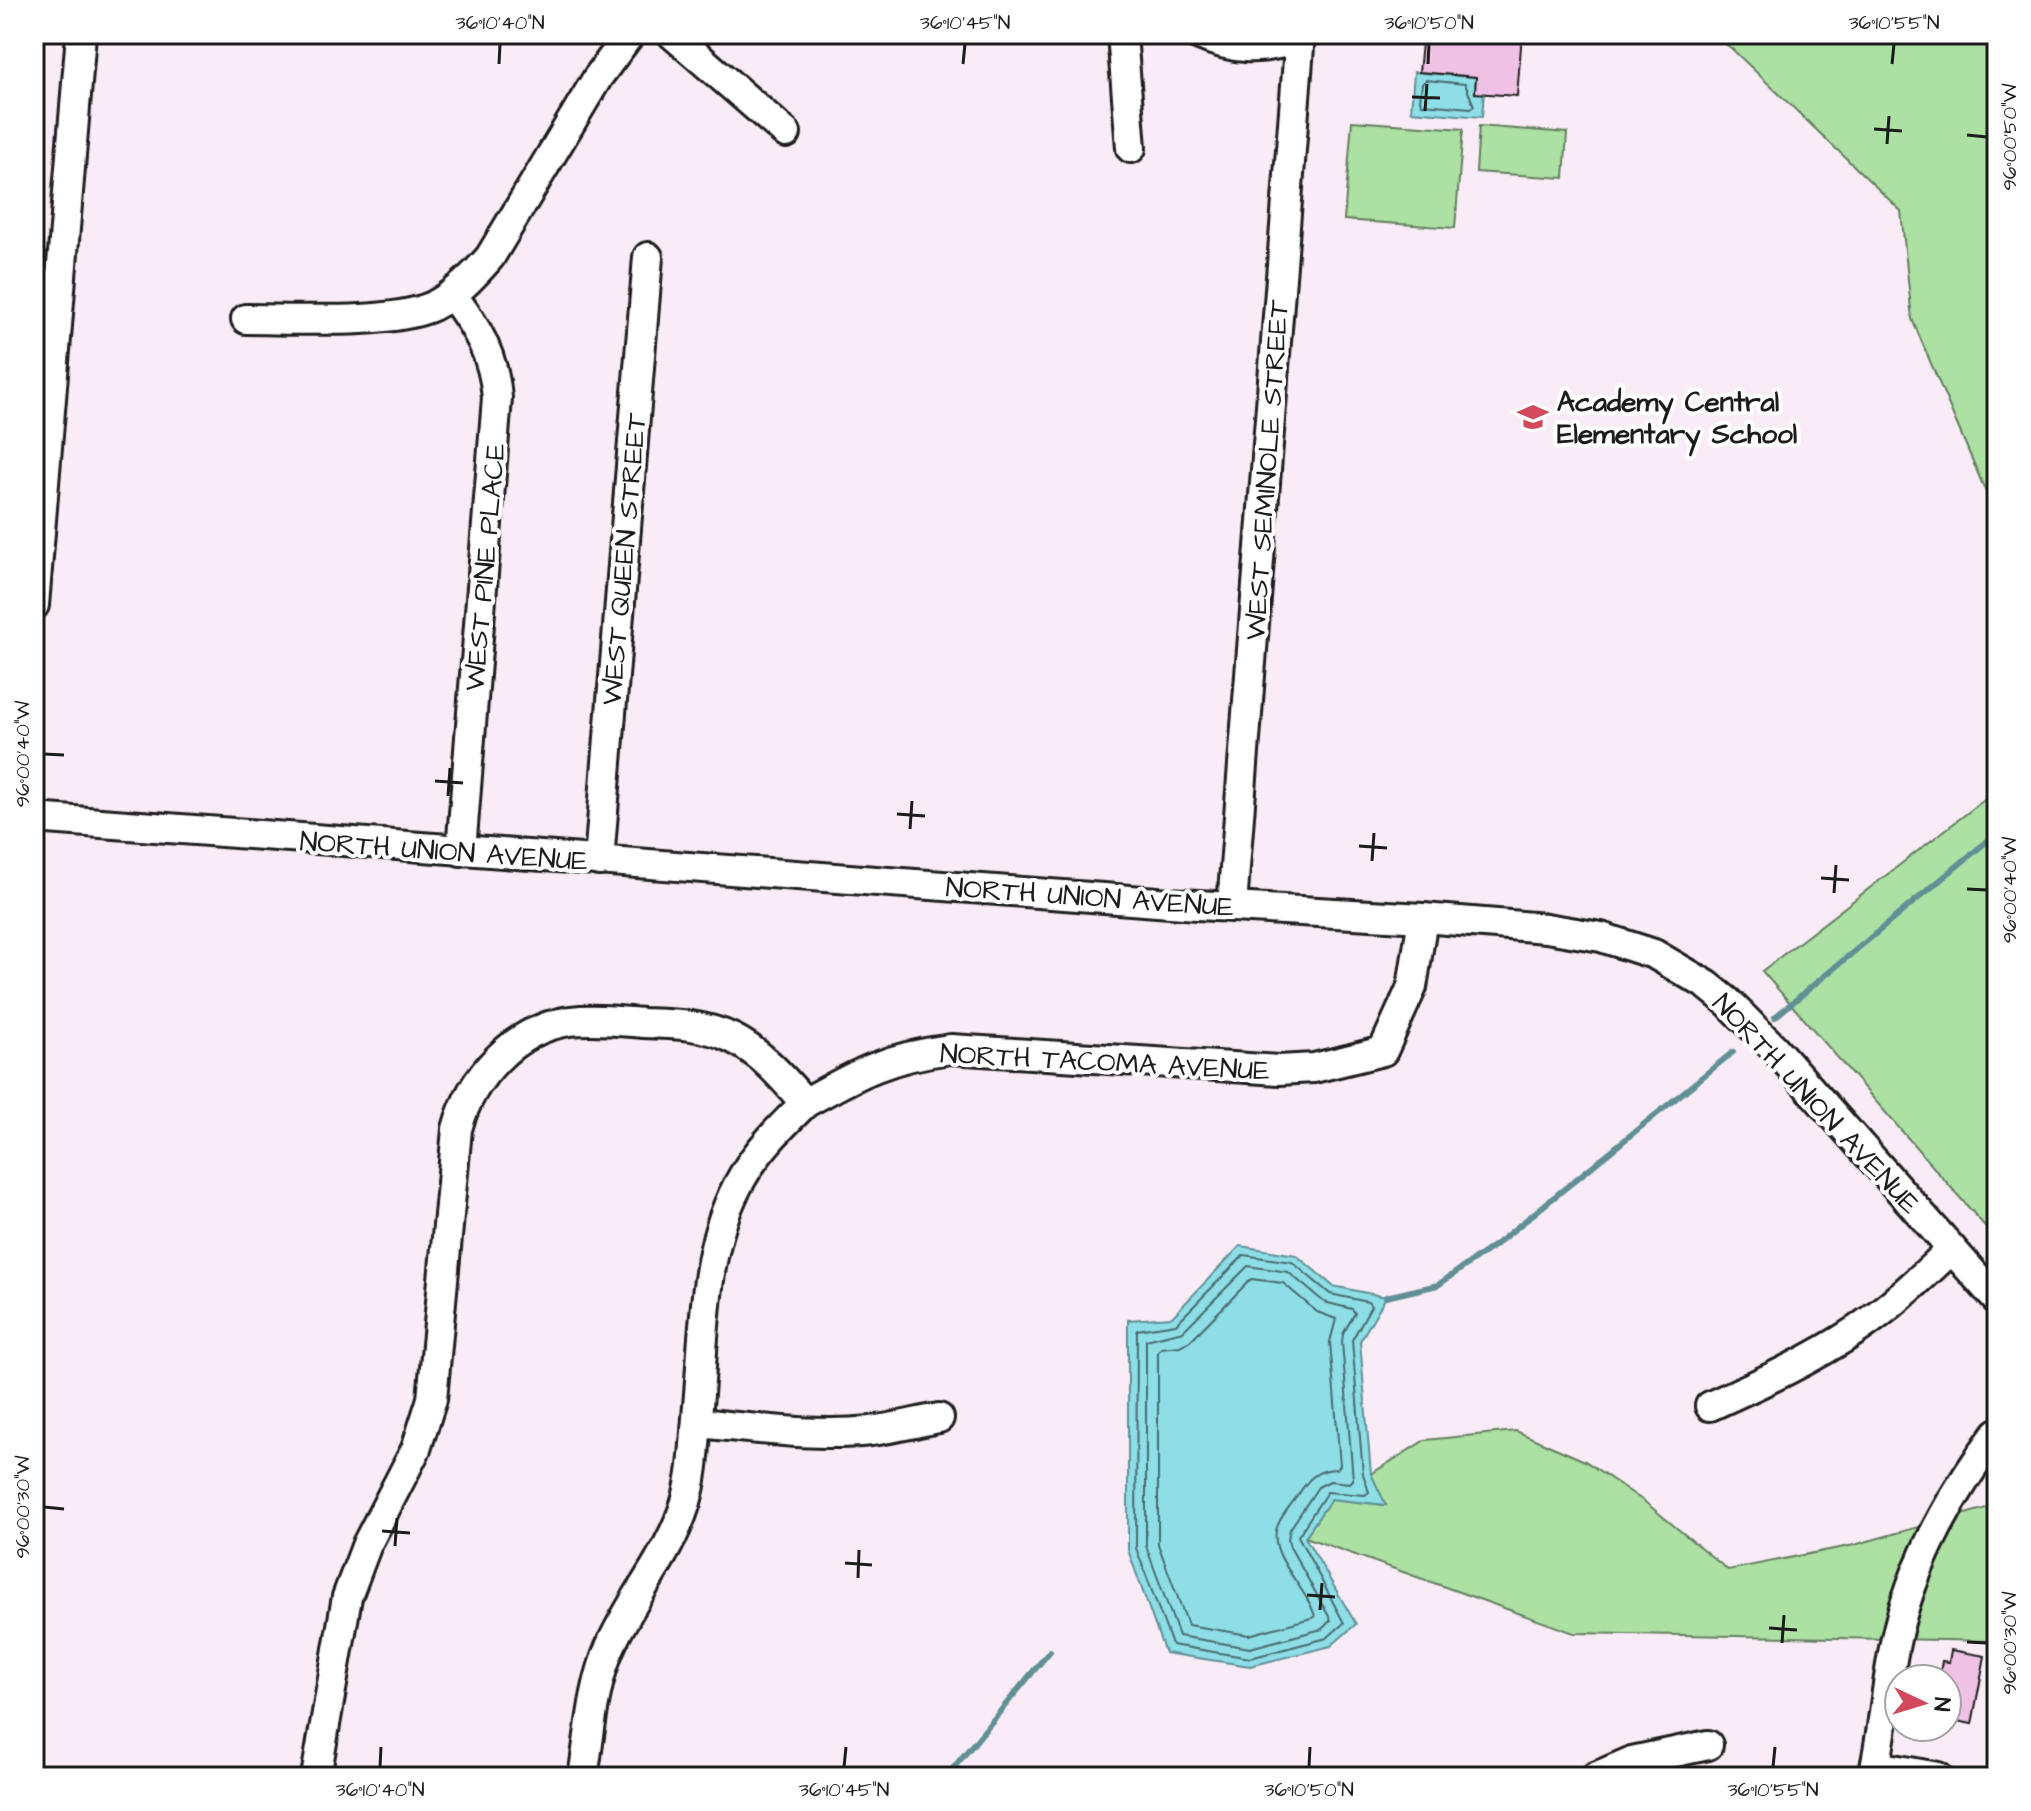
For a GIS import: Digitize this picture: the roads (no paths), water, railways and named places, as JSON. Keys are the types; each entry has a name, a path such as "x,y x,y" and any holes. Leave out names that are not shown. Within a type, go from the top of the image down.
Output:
{"street":[{"path":"34,605 81,34"},
{"path":"246,319 395,316 431,307 452,295 490,257 598,77 630,34"},
{"path":"672,34 786,133"},
{"path":"1122,34 1131,148"},
{"path":"1197,34 1221,44 1270,48 1297,35"},
{"name":"WEST SEMINOLE STREET","path":"1232,906 1297,35"},
{"name":"WEST QUEEN STREET","path":"599,861 648,257"},
{"name":"WEST PINE PLACE","path":"452,295 483,340 493,366 497,398 461,851"},
{"name":"NORTH UNION AVENUE","path":"34,818 1423,918 1546,928 1601,937 1654,954 1728,1002 1774,1048 1997,1300"},
{"name":"NORTH TACOMA AVENUE","path":"583,1777 604,1661 682,1516 691,1479 710,1272 723,1220 741,1178 753,1160 805,1103 879,1064 908,1055 951,1049 1279,1070 1323,1067 1383,1051 1412,987 1423,918"},
{"path":"316,1777 347,1597 367,1544 416,1449 432,1399 454,1151 461,1115 482,1075 505,1051 557,1024 580,1020 702,1028 733,1039 767,1061 805,1103"},
{"path":"1710,1406 1785,1371 1857,1329 1952,1249"},
{"path":"697,1423 797,1432 853,1432 939,1418"},
{"path":"1938,1777 1875,1771 1896,1639 1919,1565 1953,1496 1997,1433"},
{"path":"1595,1777 1632,1761 1708,1745"}],"water":[{"path":"1414,72 1476,77 1475,92 1484,93 1482,117 1411,111"},
{"path":"1240,1246 1296,1255 1333,1286 1386,1297 1360,1341 1371,1474 1386,1505 1331,1499 1305,1537 1356,1624 1331,1646 1250,1666 1165,1653 1128,1550 1128,1320 1172,1317"}],"waterway":[{"path":"1775,1017 1997,833"},
{"path":"1386,1297 1438,1285 1495,1245 1733,1052"},
{"path":"946,1777 1050,1651"}],"place":[{"name":"Academy Central Elementary School","path":"1533,417"}]}
